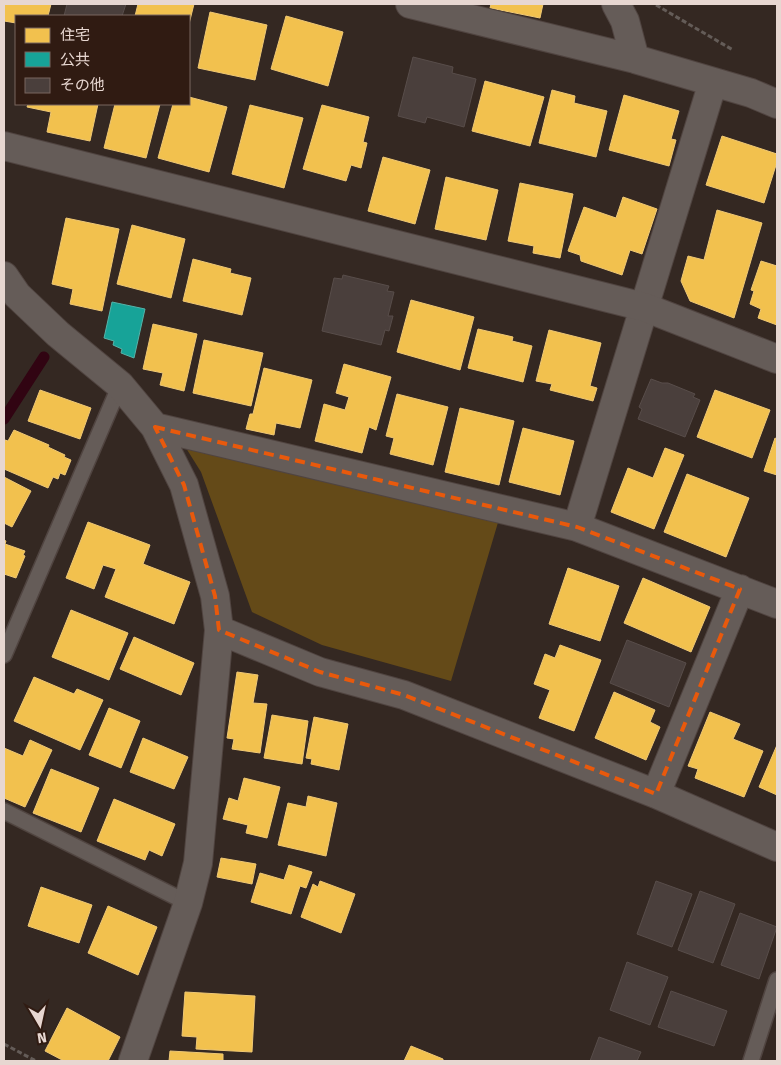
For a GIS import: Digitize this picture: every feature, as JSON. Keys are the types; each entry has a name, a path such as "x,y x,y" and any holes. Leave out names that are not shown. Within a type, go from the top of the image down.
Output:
{"street":[{"path":"410,4 635,59 751,93 777,104"},
{"path":"616,4 625,20 635,59"},
{"path":"577,527 713,82"},
{"path":"4,146 644,306 777,359"},
{"path":"4,276 17,295 58,334 120,385 155,427 184,485 215,596 219,630 198,863 188,903 133,1061"},
{"path":"155,427 577,527 777,604"},
{"path":"656,794 740,589"},
{"path":"219,630 320,672 404,695 656,794 777,846"}],"lane":[{"path":"4,655 120,385"},
{"path":"4,811 188,903"},
{"path":"752,1061 777,980"}],"path":[{"path":"660,4 658,6 734,50"},
{"path":"4,1044 36,1061"}],"highlighted area":[{"path":"155,427 577,527 740,589 656,794 404,695 320,672 219,630 215,596 184,485"}],"shaded area":[{"path":"176,432 502,509 451,681 322,645 252,612 201,472"}],"building: 住宅":[{"path":"4,4 51,4 48,15 15,15 15,23 4,21"},
{"path":"138,4 194,4 190,20 190,15 135,15"},
{"path":"491,4 543,4 540,18 490,8"},
{"path":"210,12 267,25 255,80 198,68"},
{"path":"286,16 343,32 328,86 271,69"},
{"path":"485,81 544,97 530,146 472,131"},
{"path":"552,90 575,96 574,103 607,111 596,157 539,143"},
{"path":"624,95 679,111 671,139 676,140 669,166 609,150"},
{"path":"190,97 227,107 209,172 158,158 173,105 190,105"},
{"path":"28,105 98,105 90,141 47,132 51,112 27,107"},
{"path":"115,105 160,105 146,158 104,148"},
{"path":"250,105 303,118 284,188 232,174"},
{"path":"322,105 369,117 363,142 367,143 361,168 351,165 346,181 303,169"},
{"path":"722,136 777,154 777,162 764,203 706,185"},
{"path":"383,157 430,170 415,224 368,211"},
{"path":"446,177 498,190 486,240 435,229"},
{"path":"520,183 573,194 560,258 533,253 534,246 508,241"},
{"path":"623,197 657,209 642,254 630,250 622,275 581,261 580,255 568,251 584,207 616,218"},
{"path":"717,210 762,223 734,318 690,301 681,281 688,256 704,260"},
{"path":"66,218 119,229 102,311 70,304 73,289 52,284"},
{"path":"132,225 185,239 171,298 117,284"},
{"path":"193,259 231,269 230,273 251,278 242,315 183,301"},
{"path":"761,261 777,266 777,325 758,318 761,309 750,304 754,291 751,290"},
{"path":"411,300 474,317 460,370 397,352"},
{"path":"153,324 197,334 184,391 160,385 163,373 143,369"},
{"path":"478,329 513,337 512,341 532,346 523,382 468,368"},
{"path":"549,330 601,343 590,386 597,388 593,401 550,390 552,384 536,381"},
{"path":"204,340 263,353 251,406 193,393"},
{"path":"344,364 391,377 376,430 369,427 362,453 315,441 324,404 345,410 349,397 336,393"},
{"path":"264,368 312,380 300,428 276,423 274,435 246,429 250,414 253,414"},
{"path":"40,390 91,408 80,439 28,421"},
{"path":"715,390 770,410 752,458 697,437"},
{"path":"397,394 448,407 433,465 390,454 394,438 386,436"},
{"path":"460,408 514,421 499,485 445,472"},
{"path":"523,428 574,441 560,495 509,482"},
{"path":"14,430 49,445 48,447 71,460 65,475 60,473 58,479 53,477 48,488 4,469 4,443 5,440 8,441"},
{"path":"775,438 777,439 777,475 764,471"},
{"path":"665,448 684,455 654,529 611,512 628,468 653,478"},
{"path":"687,474 749,498 726,557 664,532"},
{"path":"4,477 31,491 12,527 4,523"},
{"path":"88,522 150,545 143,564 190,582 174,624 105,597 116,569 103,565 94,589 66,578"},
{"path":"4,540 6,541 5,544 25,551 23,555 25,556 16,578 4,574"},
{"path":"568,568 619,586 600,641 549,624"},
{"path":"643,578 710,607 691,652 624,623"},
{"path":"71,610 128,633 109,680 52,657"},
{"path":"134,637 194,663 181,695 120,669"},
{"path":"560,645 601,660 574,731 539,718 550,690 534,684 545,654 555,658"},
{"path":"237,672 258,675 253,703 267,704 260,753 232,749 234,739 227,738"},
{"path":"34,677 74,694 77,689 103,700 80,750 14,721"},
{"path":"614,692 655,710 650,722 660,727 646,760 595,738"},
{"path":"109,708 140,721 121,768 89,755"},
{"path":"710,712 740,724 733,739 763,751 744,797 695,778 698,769 688,766"},
{"path":"272,715 308,721 302,764 264,758"},
{"path":"314,717 348,724 339,770 311,764 312,759 306,758"},
{"path":"143,738 188,757 174,789 130,772"},
{"path":"30,740 52,750 25,807 4,798 4,748 23,756"},
{"path":"777,745 777,795 759,787"},
{"path":"51,769 99,788 81,832 33,813"},
{"path":"244,778 280,787 267,838 246,833 248,825 223,819 229,798 238,801"},
{"path":"308,796 337,803 326,856 278,845 288,803 306,807"},
{"path":"114,799 175,824 162,856 149,850 145,860 97,841"},
{"path":"221,858 256,864 252,884 217,877"},
{"path":"289,865 312,872 306,888 300,886 291,914 251,902 260,873 284,880"},
{"path":"320,881 355,894 341,933 301,917 313,884 318,887"},
{"path":"41,887 92,905 79,943 28,926"},
{"path":"108,906 157,927 138,975 88,953"},
{"path":"185,992 255,996 252,1052 196,1049 197,1037 182,1036"},
{"path":"67,1008 120,1037 108,1061 64,1061 45,1051"},
{"path":"411,1046 443,1059 443,1061 404,1061"},
{"path":"170,1051 223,1054 223,1061 169,1061"}],"building: 公共":[{"path":"112,302 145,309 134,358 121,353 122,349 113,345 114,341 104,338"}],"building: その他":[{"path":"67,4 126,4 122,15 64,15"},
{"path":"413,57 453,67 452,73 476,79 464,127 427,117 425,123 398,116"},
{"path":"343,275 389,286 387,291 394,292 388,316 393,316 389,331 385,330 381,345 322,331 334,278 342,279"},
{"path":"651,379 668,383 695,394 693,397 700,400 685,437 638,419 642,409 639,407"},
{"path":"627,640 686,663 669,707 610,683"},
{"path":"656,881 692,894 672,947 637,934"},
{"path":"700,891 735,904 713,963 678,950"},
{"path":"740,913 777,927 759,979 721,965"},
{"path":"627,962 668,977 650,1025 610,1010"},
{"path":"671,991 727,1011 714,1046 658,1027"},
{"path":"599,1037 641,1052 637,1061 590,1061"}],"waterway":[{"path":"4,419 44,357"}]}
